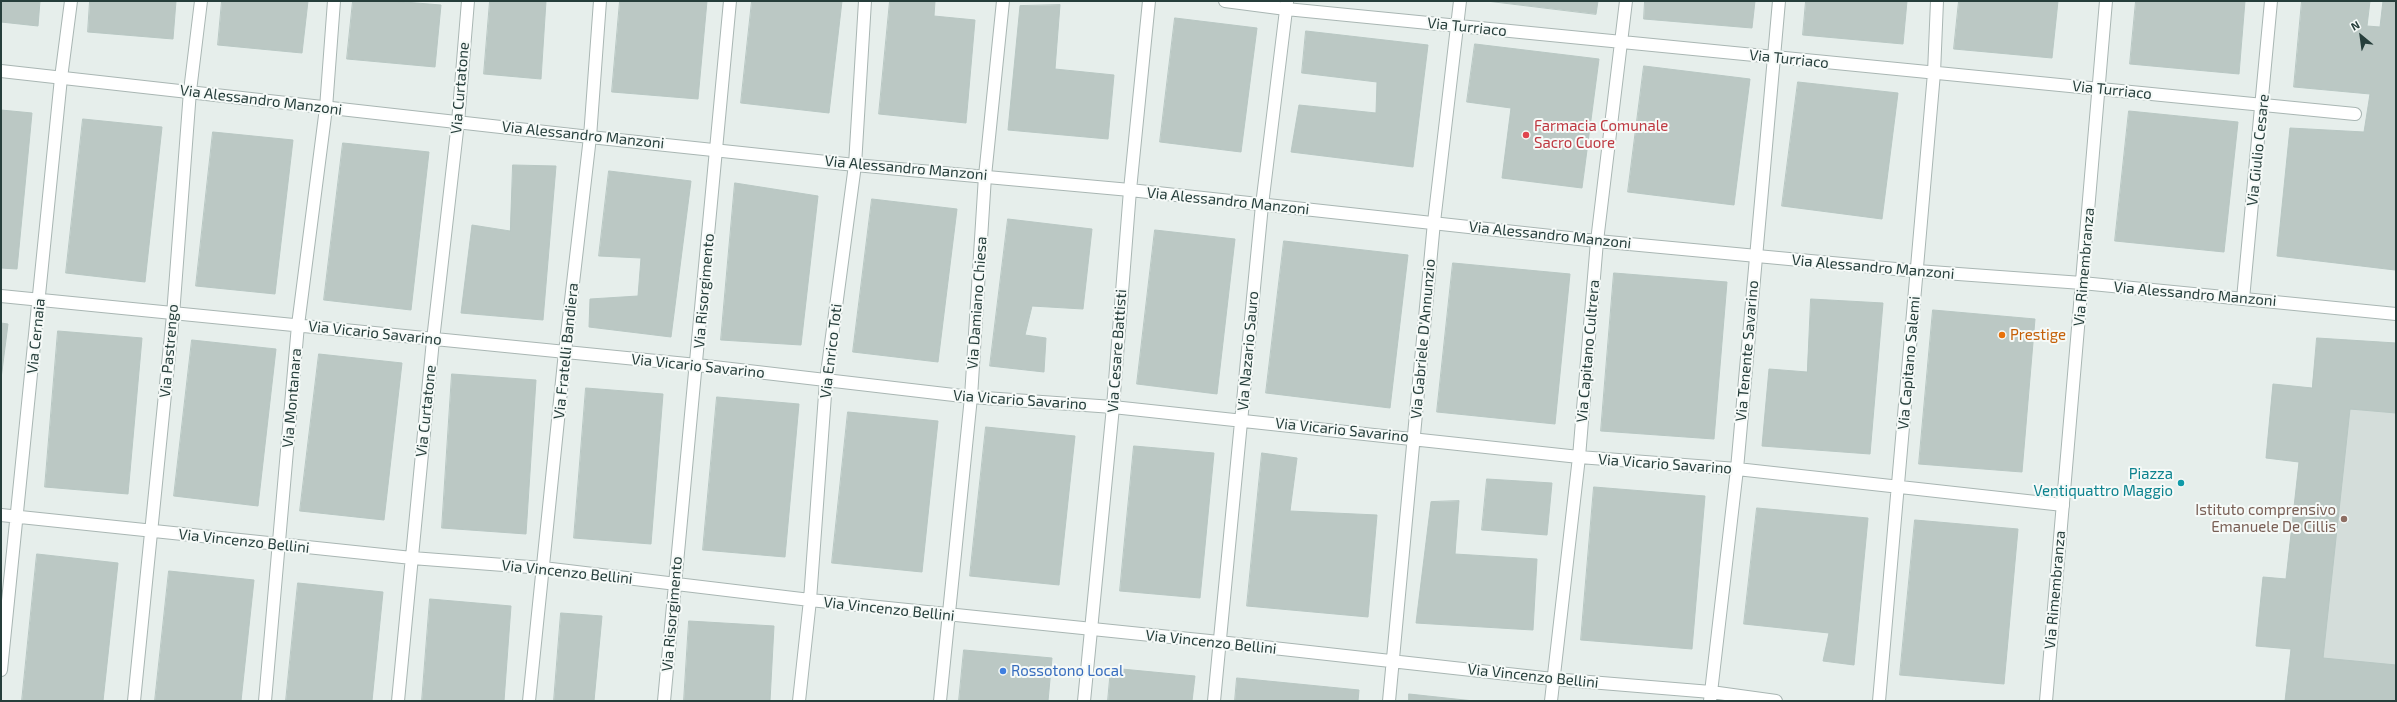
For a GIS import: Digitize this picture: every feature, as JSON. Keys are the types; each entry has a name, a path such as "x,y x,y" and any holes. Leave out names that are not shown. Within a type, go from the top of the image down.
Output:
{"street":[{"name":"Via Cernaia","path":"1,670 40,300 61,78 71,1"},
{"name":"Via Pastrengo","path":"134,701 173,315 190,91 201,1"},
{"name":"Via Montanara","path":"265,701 280,545 298,326 326,108 334,1"},
{"name":"Via Curtatone","path":"398,701 433,340 458,122 468,1"},
{"name":"Via Fratelli Bandiera","path":"529,701 565,352 590,137 600,1"},
{"name":"Via Risorgimento","path":"664,701 674,583 697,365 730,1"},
{"name":"Via Enrico Toti","path":"800,701 810,600 826,381 855,165 865,1"},
{"name":"Via Damiano Chiesa","path":"940,701 970,397 985,176 1003,1"},
{"name":"Via Cesare Battisti","path":"1084,701 1113,407 1130,190 1149,1"},
{"name":"Via Turriaco","path":"1224,1 1287,5 1458,26 2354,114"},
{"name":"Via Gabriele D'Annunzio","path":"1389,701 1394,661 1413,438 1434,222 1460,1"},
{"name":"Via Capitano Cultrera","path":"1551,701 1579,457 1597,241 1626,1"},
{"name":"Via Tenente Savarino","path":"1710,697 1737,469 1779,1"},
{"name":"Via Capitano Salemi","path":"1879,701 1934,73 1937,1"},
{"name":"Via Rimembranza","path":"2046,701 2106,1"},
{"name":"Via Giulio Cesare","path":"2243,299 2263,106 2271,1"},
{"name":"Via Nazario Sauro","path":"1214,701 1262,205 1287,5"},
{"name":"Via Alessandro Manzoni","path":"3,70 61,78 190,91 326,108 590,137 716,149 855,165 1130,190 1597,241 1917,271 2082,283 2396,314"},
{"name":"Via Vicario Savarino","path":"1,296 173,315 697,365 970,397 1113,407 1242,419 1579,457 1737,469 2063,505"},
{"name":"Via Vincenzo Bellini","path":"1,515 412,558 543,568 949,615 1219,642 1710,697 1776,701"}],"shaded area":[{"name":"Istituto comprensivo Emanuele De Cillis","path":"2317,338 2396,343 2396,701 2285,701 2291,649 2256,646 2263,577 2286,579 2299,462 2266,458 2273,384 2312,388"}],"building":[{"path":"1,1 40,1 38,26 1,22"},
{"path":"90,1 176,1 173,39 88,32"},
{"path":"222,1 308,1 302,53 218,45"},
{"path":"353,1 392,1 441,5 435,67 347,59"},
{"path":"490,1 546,1 541,79 484,74"},
{"path":"620,1 707,1 698,99 612,92"},
{"path":"752,1 842,1 829,113 741,103"},
{"path":"890,1 935,1 934,16 975,20 966,123 879,114"},
{"path":"1487,1 1598,1 1596,14"},
{"path":"1645,1 1755,1 1752,28 1644,19"},
{"path":"1806,1 1907,1 1903,44 1803,35"},
{"path":"1959,1 2058,1 2052,58 1954,49"},
{"path":"2136,1 2245,1 2239,74 2130,64"},
{"path":"2302,1 2370,1 2367,26 2380,27 2383,1 2396,1 2395,270 2277,256 2290,128 2364,132 2370,94 2294,87"},
{"path":"1060,5 1055,69 1114,75 1108,139 1008,130 1020,6"},
{"path":"1175,18 1257,28 1241,152 1160,142"},
{"path":"1306,31 1428,45 1413,167 1291,152 1299,105 1376,113 1377,82 1302,73"},
{"path":"1475,44 1599,59 1582,188 1502,178 1511,108 1467,102"},
{"path":"1644,66 1750,79 1734,205 1628,192"},
{"path":"1798,82 1898,93 1882,219 1782,206"},
{"path":"1,110 32,113 17,269 1,268"},
{"path":"2129,111 2238,122 2224,252 2115,241"},
{"path":"83,119 162,127 145,282 66,273"},
{"path":"213,132 293,140 275,294 196,286"},
{"path":"343,143 429,152 411,310 324,300"},
{"path":"513,165 556,166 543,320 461,313 472,225 510,231"},
{"path":"609,171 691,181 671,337 589,327 590,299 638,296 641,258 599,256"},
{"path":"735,183 818,196 801,345 721,340"},
{"path":"872,199 957,209 938,362 853,352"},
{"path":"1008,219 1092,229 1083,309 1032,306 1025,335 1046,338 1044,372 990,366"},
{"path":"1155,230 1235,239 1217,394 1137,384"},
{"path":"1284,241 1408,255 1390,408 1266,393"},
{"path":"1453,263 1570,274 1555,424 1437,412"},
{"path":"1614,273 1727,282 1714,439 1601,431"},
{"path":"1811,299 1883,303 1870,454 1762,446 1769,369 1807,372"},
{"path":"1933,310 2035,319 2022,472 1919,464"},
{"path":"1,323 8,324 1,379"},
{"path":"58,331 142,338 128,494 45,487"},
{"name":"Istituto comprensivo Emanuele De Cillis","path":"2317,338 2396,343 2396,413 2350,409 2323,658 2396,665 2396,701 2285,701 2291,649 2256,646 2263,577 2286,579 2299,462 2266,458 2273,384 2312,388"},
{"path":"192,340 276,349 258,506 174,496"},
{"path":"319,354 402,363 384,520 300,511"},
{"path":"452,374 536,380 526,534 442,528"},
{"path":"586,388 663,394 651,544 574,538"},
{"path":"717,397 799,404 785,557 703,550"},
{"path":"848,412 938,421 922,572 832,563"},
{"path":"986,427 1075,436 1059,585 970,576"},
{"path":"1134,446 1214,453 1200,598 1120,591"},
{"path":"1262,453 1297,458 1290,511 1377,515 1368,617 1247,606"},
{"path":"1487,479 1552,483 1547,535 1482,530"},
{"path":"1594,487 1705,496 1692,649 1581,640"},
{"path":"1459,501 1455,554 1537,559 1533,630 1416,623 1431,502"},
{"path":"1757,508 1868,518 1854,665 1823,661 1829,633 1744,624"},
{"path":"1915,520 2018,529 2004,684 1900,675"},
{"path":"37,554 118,563 103,701 22,701"},
{"path":"169,571 254,580 241,701 155,701"},
{"path":"298,583 383,592 372,701 286,701"},
{"path":"430,599 511,606 504,701 422,701"},
{"path":"561,613 602,616 594,701 554,701"},
{"path":"689,621 774,626 770,701 684,701"},
{"path":"964,650 1052,658 1048,701 959,701"},
{"path":"1111,668 1195,676 1192,701 1108,701"},
{"path":"1237,678 1359,690 1358,701 1235,701"},
{"path":"1409,694 1474,701 1409,701"}],"place":[{"name":"Farmacia Comunale Sacro Cuore","path":"1526,135"},
{"name":"Prestige","path":"2002,335"},
{"name":"Piazza Ventiquattro Maggio","path":"2181,483"},
{"name":"Istituto comprensivo Emanuele De Cillis","path":"2344,519"},
{"name":"Rossotono Local","path":"1003,671"}]}
